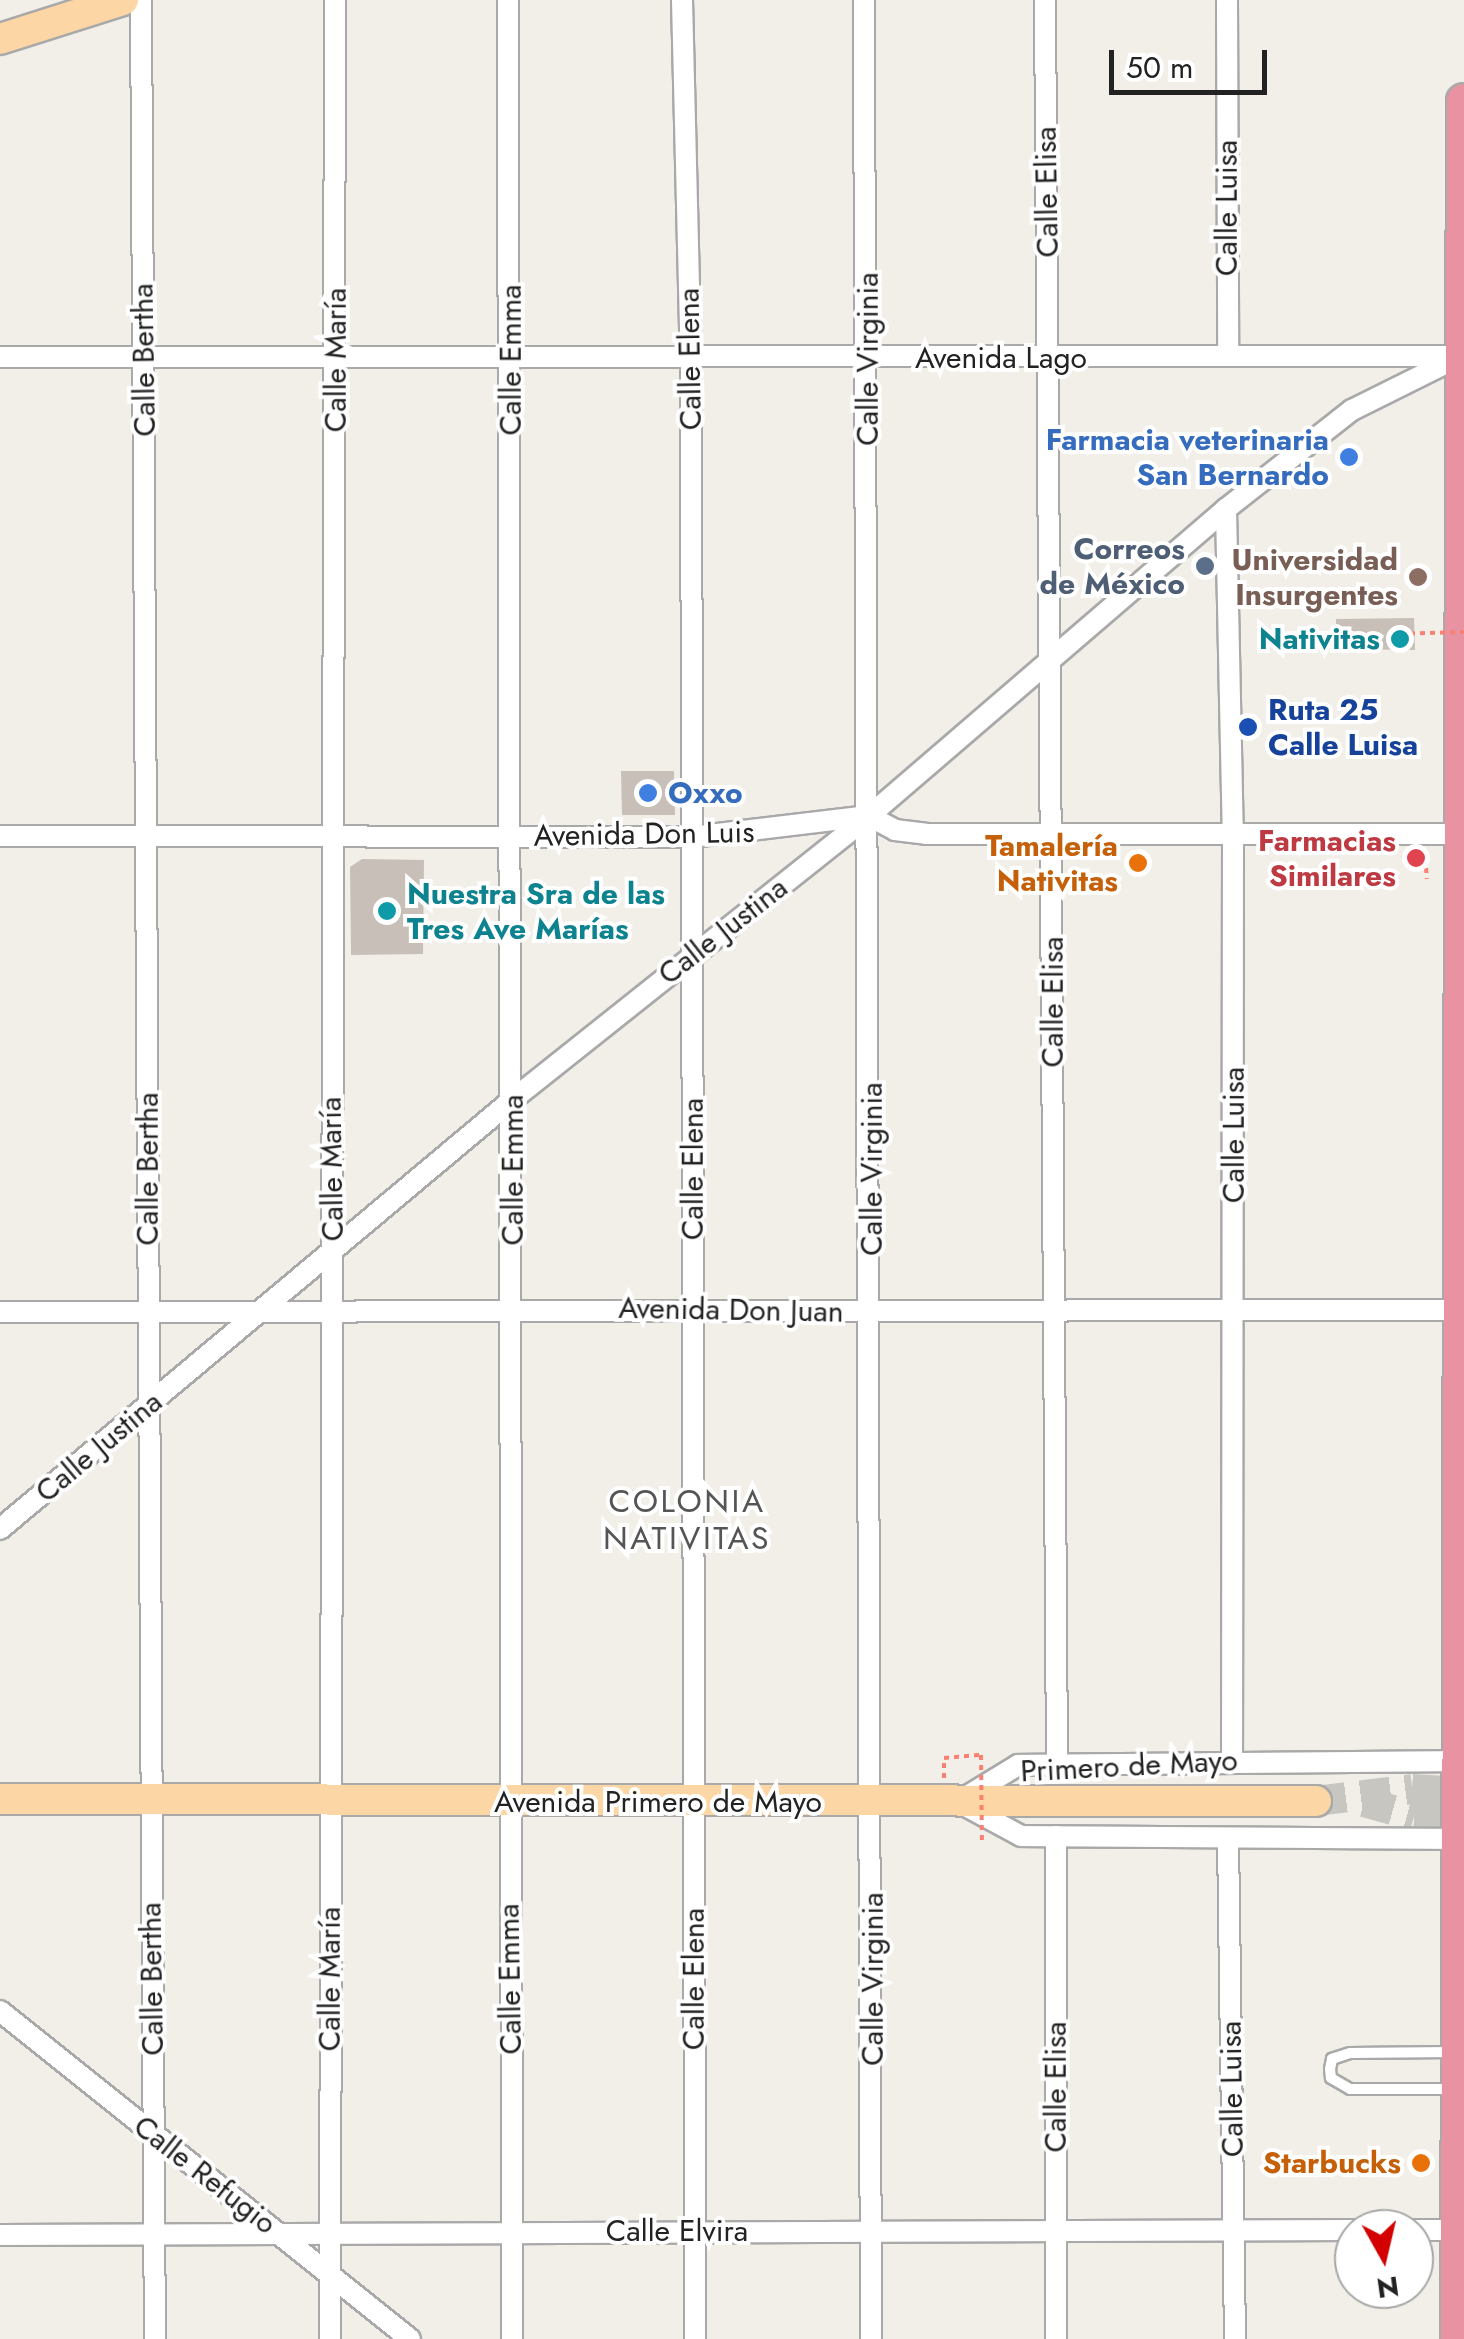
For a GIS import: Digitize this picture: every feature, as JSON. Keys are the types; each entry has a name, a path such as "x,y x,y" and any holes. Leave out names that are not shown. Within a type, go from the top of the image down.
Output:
{"highway":[{"path":"1458,2339 1456,1761 1462,1310 1464,101"}],"main road":[{"path":"0,39 123,0"},
{"name":"Avenida Primero de Mayo","path":"0,1799 1316,1802"}],"street":[{"name":"Calle Bertha","path":"142,0 151,835 149,1800 155,2339"},
{"name":"Calle María","path":"330,2339 334,1308 329,836 337,357 334,0"},
{"name":"Calle Emma","path":"508,0 514,1306 508,1803 512,2339"},
{"name":"Calle Elena","path":"682,0 691,357 694,2339"},
{"name":"Calle Virginia","path":"864,0 872,1312 871,2339"},
{"name":"Calle Elisa","path":"1044,0 1050,359 1057,1764"},
{"name":"Calle Luisa","path":"1227,0 1228,356"},
{"name":"Avenida Lago","path":"0,356 1461,356"},
{"name":"Calle Justina","path":"0,1529 512,1100 870,816 1226,509 1352,410 1461,356"},
{"name":"Calle Luisa","path":"1226,509 1233,835 1232,1761"},
{"name":"Avenida Don Luis","path":"0,836 692,837 870,816 910,832 1052,837 1462,834"},
{"name":"Avenida Don Juan","path":"0,1312 514,1306 692,1312 1462,1310"},
{"name":"Primero de Mayo","path":"1456,1761 1018,1765 958,1802 1021,1836 1457,1839"},
{"name":"Calle Elisa","path":"1056,1836 1056,2339"},
{"name":"Calle Luisa","path":"1228,1838 1235,2339"},
{"name":"Calle Refugio","path":"0,2012 410,2339"},
{"name":"Calle Elvira","path":"0,2235 276,2231 1334,2230"},
{"path":"1434,2230 1458,2230"}],"lane":[{"path":"1458,2052 1350,2052 1332,2059 1330,2069 1331,2078 1350,2089 1458,2090"}],"path":[{"path":"1390,634 1464,632"},
{"path":"1426,868 1427,878"},
{"path":"944,1758 981,1756 982,1845"}],"building":[{"name":"Nativitas","path":"1414,618 1415,650 1336,649 1336,619"},
{"name":"Oxxo","path":"621,771 674,771 675,815 622,815"},
{"name":"Nuestra Sra de las Tres Ave Marías","path":"362,859 424,860 423,954 351,955 350,867"}],"tunnel":[{"path":"1316,1801 1412,1789 1464,1792"},
{"path":"1364,1802 1414,1816 1464,1819"}],"place":[{"name":"Farmacia veterinaria San Bernardo","path":"1349,457"},
{"name":"Correos de México","path":"1205,566"},
{"name":"Universidad Insurgentes","path":"1418,577"},
{"name":"Nativitas","path":"1400,639"},
{"name":"Ruta 25 Calle Luisa","path":"1248,727"},
{"name":"Oxxo","path":"648,793"},
{"name":"Farmacias Similares","path":"1416,858"},
{"name":"Tamalería Nativitas","path":"1138,863"},
{"name":"Nuestra Sra de las Tres Ave Marías","path":"387,911"},
{"name":"Starbucks","path":"1421,2163"}],"district":[{"name":"COLONIA NATIVITAS","path":"687,1520"}]}
